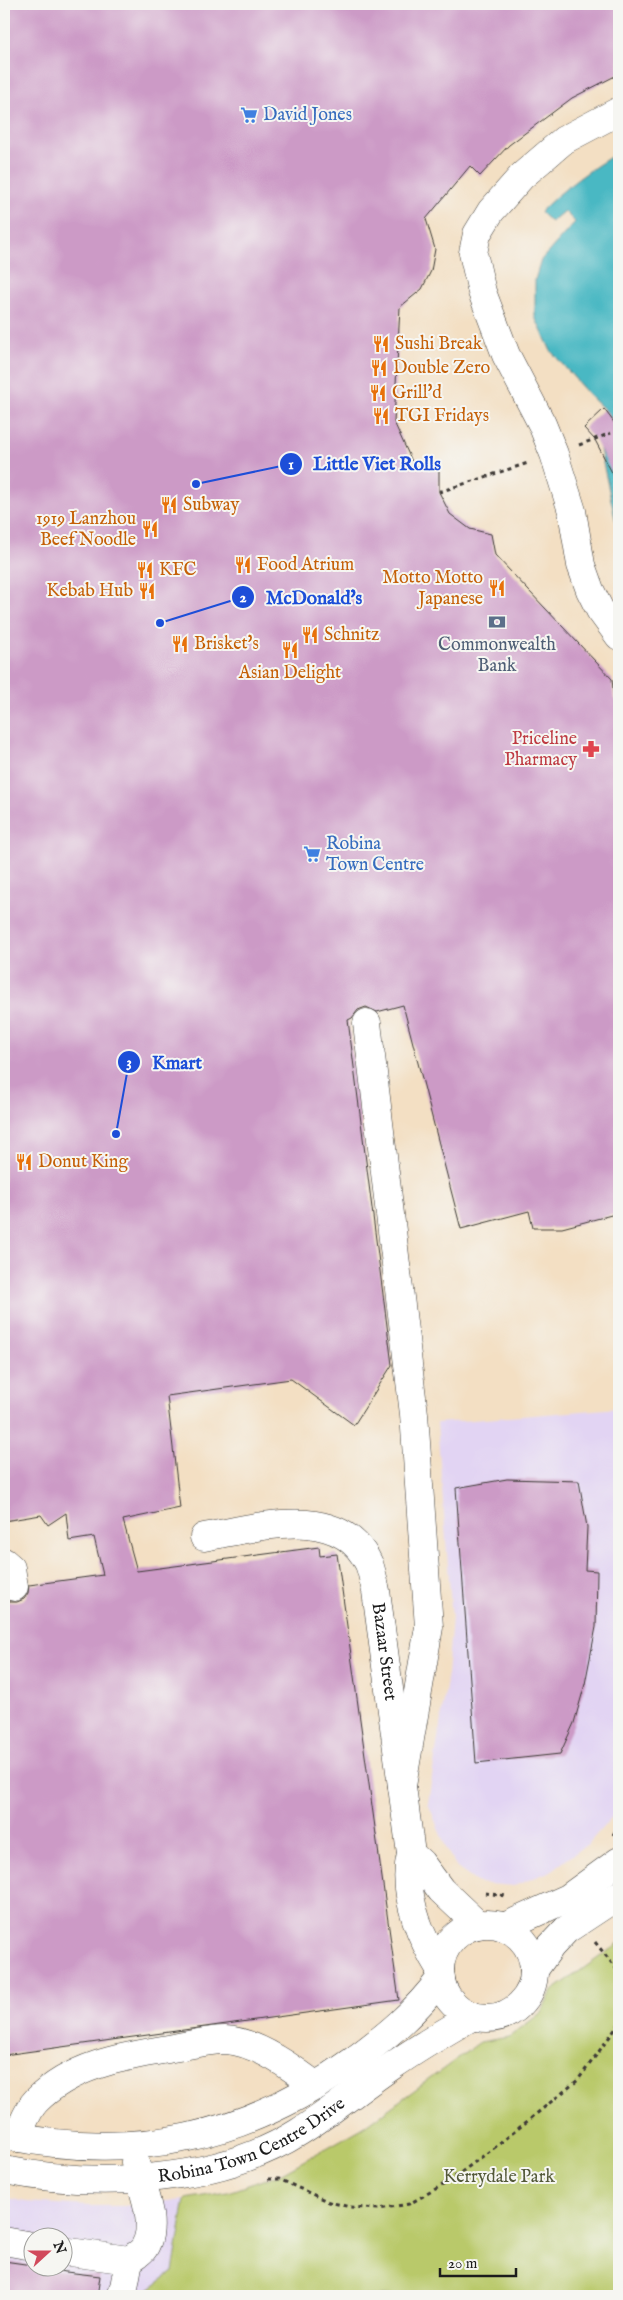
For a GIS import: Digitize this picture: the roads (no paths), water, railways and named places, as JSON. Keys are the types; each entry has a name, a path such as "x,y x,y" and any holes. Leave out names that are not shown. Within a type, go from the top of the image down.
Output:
{"street":[{"path":"619,111 572,136 540,159 504,194 491,211 475,241 474,258 482,292 510,364 542,424 554,454 572,511 581,565 600,610 619,636"},
{"path":"367,1023 414,1414 429,1627 402,1786"},
{"name":"Bazaar Street","path":"204,1537 296,1523 319,1524 338,1532 355,1546 369,1564 376,1591 411,1854 408,1867 410,1898 426,1946 440,1973"},
{"path":"4,1562 11,1568 14,1587"},
{"path":"411,1854 421,1863 426,1873 441,1890 491,1926 516,1934 526,1944 532,1956 534,1970 532,1985 526,1998 516,2009 495,2018 473,2016 451,2002 444,1990 440,1973 448,1945 456,1936 491,1926 568,1898 614,1850"},
{"path":"534,1970 551,1946 566,1930 619,1895"},
{"name":"Robina Town Centre Drive","path":"10,2137 70,2145 132,2146 173,2141 217,2131 246,2120 316,2086 376,2043 421,2004 440,1973"},
{"name":"Robina Town Centre Drive","path":"4,2170 67,2180 139,2179 166,2177 223,2164 286,2139 433,2038 473,2016"},
{"path":"10,2137 35,2102 50,2090 84,2069 113,2058 225,2040 250,2046 273,2057 297,2071 316,2086"},
{"path":"120,2296 124,2287 129,2260 144,2249 150,2229 148,2211 132,2146"},
{"path":"4,2241 22,2244"},
{"path":"72,2252 129,2260"}],"water":[{"path":"619,152 619,429 607,412 589,395 551,351 535,317 535,280 541,260 575,222 564,211 551,222 540,212 578,179"},
{"path":"600,449 619,469 619,529 615,518"}],"place":[{"name":"David Jones","path":"249,115"},
{"name":"Sushi Break","path":"381,344"},
{"name":"Double Zero","path":"379,368"},
{"name":"Grill'd","path":"378,393"},
{"name":"TGI Fridays","path":"381,416"},
{"name":"Little Viet Rolls","path":"196,484"},
{"name":"Subway","path":"169,505"},
{"name":"1919 Lanzhou Beef Noodle","path":"150,529"},
{"name":"Food Atrium","path":"243,565"},
{"name":"KFC","path":"145,570"},
{"name":"Motto Motto Japanese","path":"497,588"},
{"name":"Kebab Hub","path":"147,591"},
{"name":"Commonwealth Bank","path":"497,622"},
{"name":"McDonald's","path":"160,623"},
{"name":"Schnitz","path":"310,635"},
{"name":"Brisket's","path":"180,644"},
{"name":"Asian Delight","path":"290,650"},
{"name":"Priceline Pharmacy","path":"591,749"},
{"name":"Robina Town Centre","path":"312,854"},
{"name":"Kmart","path":"116,1134"},
{"name":"Donut King","path":"24,1162"}],"park label":[{"name":"Kerrydale Park","path":"499,2177"}]}
